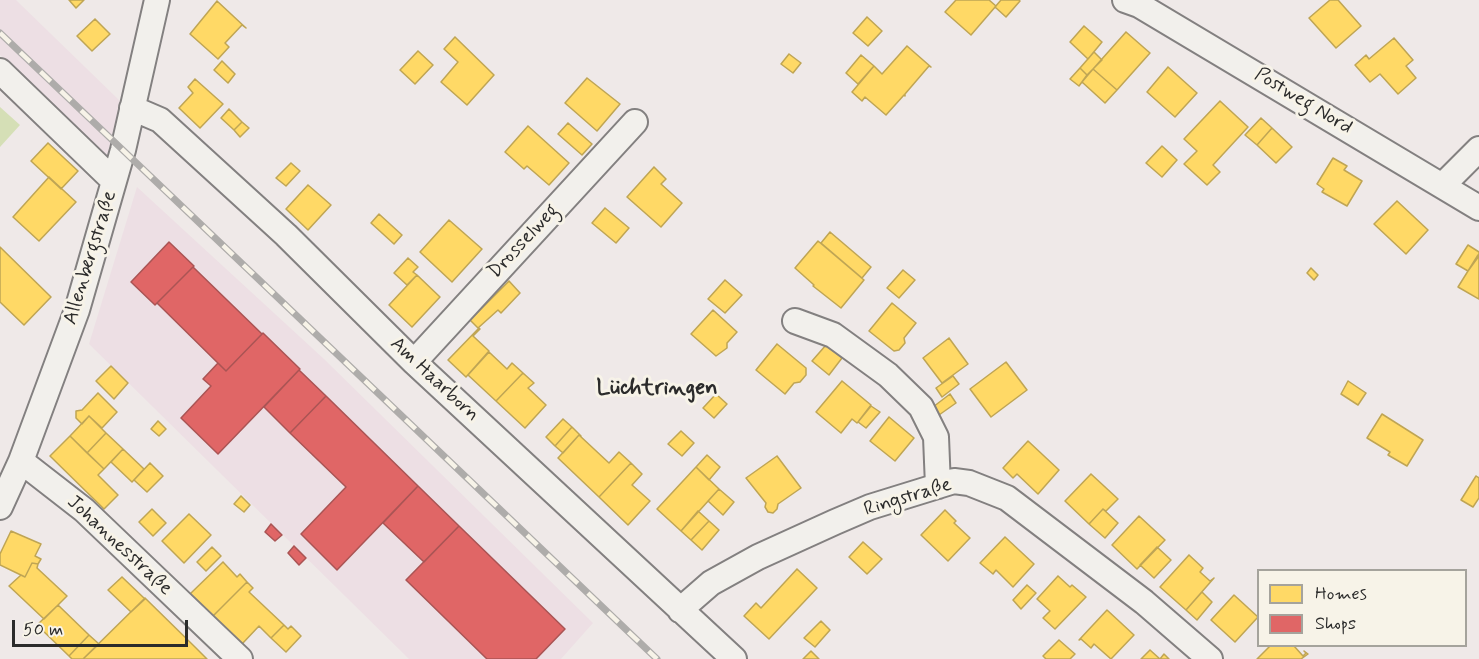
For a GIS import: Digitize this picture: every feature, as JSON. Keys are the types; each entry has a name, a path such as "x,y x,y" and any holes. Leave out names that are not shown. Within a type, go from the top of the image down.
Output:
{"street":[{"name":"Allenbergstraße","path":"0,507 21,461 77,310 114,181 157,0"},
{"name":"Postweg Nord","path":"1136,2 1479,208"},
{"path":"0,71 114,181"},
{"name":"Am Haarborn","path":"132,108 160,120 286,235 414,362 734,659"},
{"name":"Drosselweg","path":"414,362 635,122"},
{"path":"1443,185 1479,149"},
{"path":"795,321 833,335 888,375 921,406 936,437 938,486"},
{"name":"Johannesstraße","path":"21,461 84,510 240,659"},
{"name":"Ringstraße","path":"680,610 711,583 758,557 870,507 954,481 969,483 1007,498 1144,602 1210,659"}],"shaded area":[{"path":"0,0 16,0 120,101 107,157 0,55"},
{"path":"137,187 324,359 593,623 561,659 409,659 89,344"}],"green space":[{"path":"0,107 20,125 0,147"}],"building: Homes":[{"path":"69,0 84,0 76,8"},
{"path":"956,0 989,0 996,6 971,35 945,12"},
{"path":"1001,0 1020,1 1006,17 995,7"},
{"path":"1330,0 1338,0 1361,26 1336,48 1309,18"},
{"path":"217,1 246,28 242,25 225,43 229,47 218,59 190,34"},
{"path":"867,17 882,31 868,46 853,33"},
{"path":"95,19 110,34 92,51 77,36"},
{"path":"1084,26 1102,42 1088,59 1070,42"},
{"path":"1126,32 1150,53 1117,90 1093,69"},
{"path":"455,37 494,75 467,105 441,82 458,62 444,49"},
{"path":"1394,38 1413,60 1406,66 1416,78 1398,94 1380,74 1370,82 1355,65 1366,55 1369,59"},
{"path":"907,46 931,67 929,66 886,115 865,97 862,101 852,92 874,66 882,74"},
{"path":"418,51 433,65 415,84 400,70"},
{"path":"1094,52 1102,60 1087,75 1080,68"},
{"path":"789,54 801,63 793,73 781,64"},
{"path":"861,55 874,66 858,84 846,73"},
{"path":"222,61 235,74 228,83 214,70"},
{"path":"1168,67 1197,93 1175,117 1147,92"},
{"path":"1080,68 1087,75 1079,86 1070,79"},
{"path":"1093,69 1117,90 1105,103 1082,82"},
{"path":"587,78 620,104 597,131 565,103"},
{"path":"195,79 223,104 200,128 179,108 193,93 188,87"},
{"path":"1220,101 1248,127 1213,165 1220,172 1207,185 1184,164 1197,151 1184,139"},
{"path":"229,109 242,122 234,130 221,118"},
{"path":"1261,118 1272,128 1257,145 1245,135"},
{"path":"242,122 249,128 240,137 234,130"},
{"path":"568,123 592,144 582,155 558,134"},
{"path":"528,126 569,163 549,185 527,166 524,169 505,152"},
{"path":"1272,128 1292,147 1276,163 1257,145"},
{"path":"48,143 78,171 61,189 31,161"},
{"path":"1162,146 1177,160 1162,177 1146,163"},
{"path":"1333,158 1347,166 1344,170 1362,181 1347,206 1322,192 1324,189 1317,184"},
{"path":"291,163 300,171 286,186 276,178"},
{"path":"654,167 666,179 661,184 682,203 661,227 627,197"},
{"path":"49,177 76,202 39,241 13,217"},
{"path":"308,185 331,205 308,230 286,209"},
{"path":"1397,201 1428,230 1406,254 1374,224"},
{"path":"605,208 629,228 616,243 592,223"},
{"path":"379,214 402,235 394,244 371,223"},
{"path":"449,220 482,249 452,282 420,252"},
{"path":"830,232 871,267 862,278 821,243"},
{"path":"818,241 864,280 841,308 795,268"},
{"path":"1468,245 1479,252 1479,256 1468,271 1456,264"},
{"path":"0,247 51,297 24,325 0,302"},
{"path":"1479,256 1479,299 1458,287"},
{"path":"408,258 418,267 413,272 417,275 407,285 394,273"},
{"path":"1311,268 1318,275 1314,280 1307,273"},
{"path":"903,270 915,280 899,298 887,288"},
{"path":"417,275 440,297 412,327 389,305"},
{"path":"725,280 742,295 725,313 708,299"},
{"path":"509,281 520,293 501,313 498,310 478,328 470,320"},
{"path":"892,303 916,323 904,338 905,343 899,350 894,351 869,331"},
{"path":"713,310 737,332 727,343 727,348 716,356 691,334"},
{"path":"479,328 473,336 489,351 466,377 448,360"},
{"path":"949,338 968,364 942,383 923,358"},
{"path":"777,344 806,368 806,375 800,382 794,383 785,394 756,370"},
{"path":"826,345 842,358 829,375 812,361"},
{"path":"489,352 507,369 512,363 523,373 496,401 468,375"},
{"path":"1006,362 1027,390 991,417 970,389"},
{"path":"111,366 128,383 114,399 96,381"},
{"path":"523,373 534,383 528,388 546,405 525,428 496,401"},
{"path":"953,376 959,384 942,397 936,388"},
{"path":"842,381 871,405 857,423 852,419 841,433 816,412"},
{"path":"1348,381 1366,393 1358,405 1341,394"},
{"path":"98,393 117,412 102,428 89,416 82,424 76,418 76,411 82,410"},
{"path":"716,394 727,404 714,418 703,408"},
{"path":"950,394 956,403 939,415 933,407"},
{"path":"871,406 880,412 866,428 858,422"},
{"path":"1382,414 1423,440 1407,466 1388,455 1390,452 1367,438"},
{"path":"89,416 106,433 87,453 70,436"},
{"path":"889,417 914,438 895,461 870,441"},
{"path":"563,419 572,427 555,446 546,437"},
{"path":"158,421 166,429 159,436 151,429"},
{"path":"572,427 581,436 579,435 563,453 555,446"},
{"path":"681,431 694,443 682,456 668,444"},
{"path":"106,433 123,449 104,469 87,453"},
{"path":"579,435 609,463 619,452 631,463 599,497 558,458"},
{"path":"70,436 104,469 98,475 118,495 104,509 50,456"},
{"path":"1028,441 1059,470 1038,494 1017,474 1013,478 1003,468"},
{"path":"123,449 144,469 132,482 111,462"},
{"path":"707,455 720,467 709,480 696,467"},
{"path":"777,456 801,488 778,504 773,513 768,512 765,507 766,503 746,478"},
{"path":"150,463 163,476 147,492 134,480"},
{"path":"631,463 642,474 632,485 650,501 628,525 599,497"},
{"path":"696,467 719,489 681,531 657,509"},
{"path":"1091,474 1118,499 1106,511 1103,509 1089,524 1065,501"},
{"path":"1476,476 1479,478 1479,498 1473,507 1461,500"},
{"path":"719,489 734,502 723,515 708,501"},
{"path":"241,496 250,505 244,512 234,504"},
{"path":"152,509 166,523 153,536 139,522"},
{"path":"1103,509 1118,523 1105,538 1089,524"},
{"path":"945,510 956,521 954,523 970,538 948,561 921,535"},
{"path":"698,511 709,521 691,540 681,531"},
{"path":"189,514 211,535 184,563 162,541"},
{"path":"1139,516 1165,540 1137,569 1112,545"},
{"path":"709,521 719,530 702,550 691,540"},
{"path":"11,531 41,544 35,556 41,559 38,564 32,563 25,577 0,565 0,554"},
{"path":"1005,537 1034,564 1013,587 996,570 993,574 980,563"},
{"path":"863,542 882,559 867,574 849,557"},
{"path":"212,547 221,556 206,571 197,562"},
{"path":"1157,547 1171,560 1154,578 1140,565"},
{"path":"1189,555 1203,568 1200,572 1210,581 1214,578 1186,610 1160,587"},
{"path":"223,562 237,577 240,574 247,582 213,616 190,594"},
{"path":"32,563 38,564 37,568 67,596 44,619 9,586 21,575 25,577"},
{"path":"797,569 817,588 769,639 744,616 756,603 761,608"},
{"path":"1058,576 1086,597 1055,629 1043,618 1050,611 1037,599"},
{"path":"122,577 145,599 131,612 108,590"},
{"path":"247,582 253,588 249,592 284,625 271,638 259,626 242,644 213,616"},
{"path":"1027,585 1036,593 1021,609 1013,600"},
{"path":"1202,592 1212,602 1197,620 1186,610"},
{"path":"1234,595 1257,616 1235,642 1211,620"},
{"path":"145,598 207,659 83,659"},
{"path":"58,605 89,635 69,656 37,625"},
{"path":"1107,610 1134,635 1111,659 1094,644 1091,648 1081,639 1079,640"},
{"path":"821,621 830,630 815,647 804,638"},
{"path":"284,625 288,629 291,626 301,636 286,652 271,638"},
{"path":"89,635 99,644 83,659 72,659 69,656"},
{"path":"1059,640 1075,654 1070,659 1046,659 1043,656"},
{"path":"1269,647 1295,647 1303,656 1306,653 1304,651 1308,654 1301,659 1257,659"},
{"path":"1150,650 1160,659 1141,659"},
{"path":"811,651 819,659 803,659"}],"building: Shops":[{"path":"169,242 194,266 155,305 131,282"},
{"path":"193,267 262,334 226,371 157,303"},
{"path":"263,333 300,369 218,454 181,418 211,386 203,379 218,363 226,371"},
{"path":"299,370 326,396 290,433 264,407"},
{"path":"326,396 418,486 337,570 301,534 346,487 290,433"},
{"path":"418,486 459,526 424,562 383,523"},
{"path":"271,524 282,535 275,541 265,532"},
{"path":"459,526 565,629 536,659 487,659 406,580"},
{"path":"294,546 306,558 299,565 288,553"}],"railway":[{"path":"0,33 657,659"}],"district":[{"name":"Lüchtringen","path":"657,389"}]}
